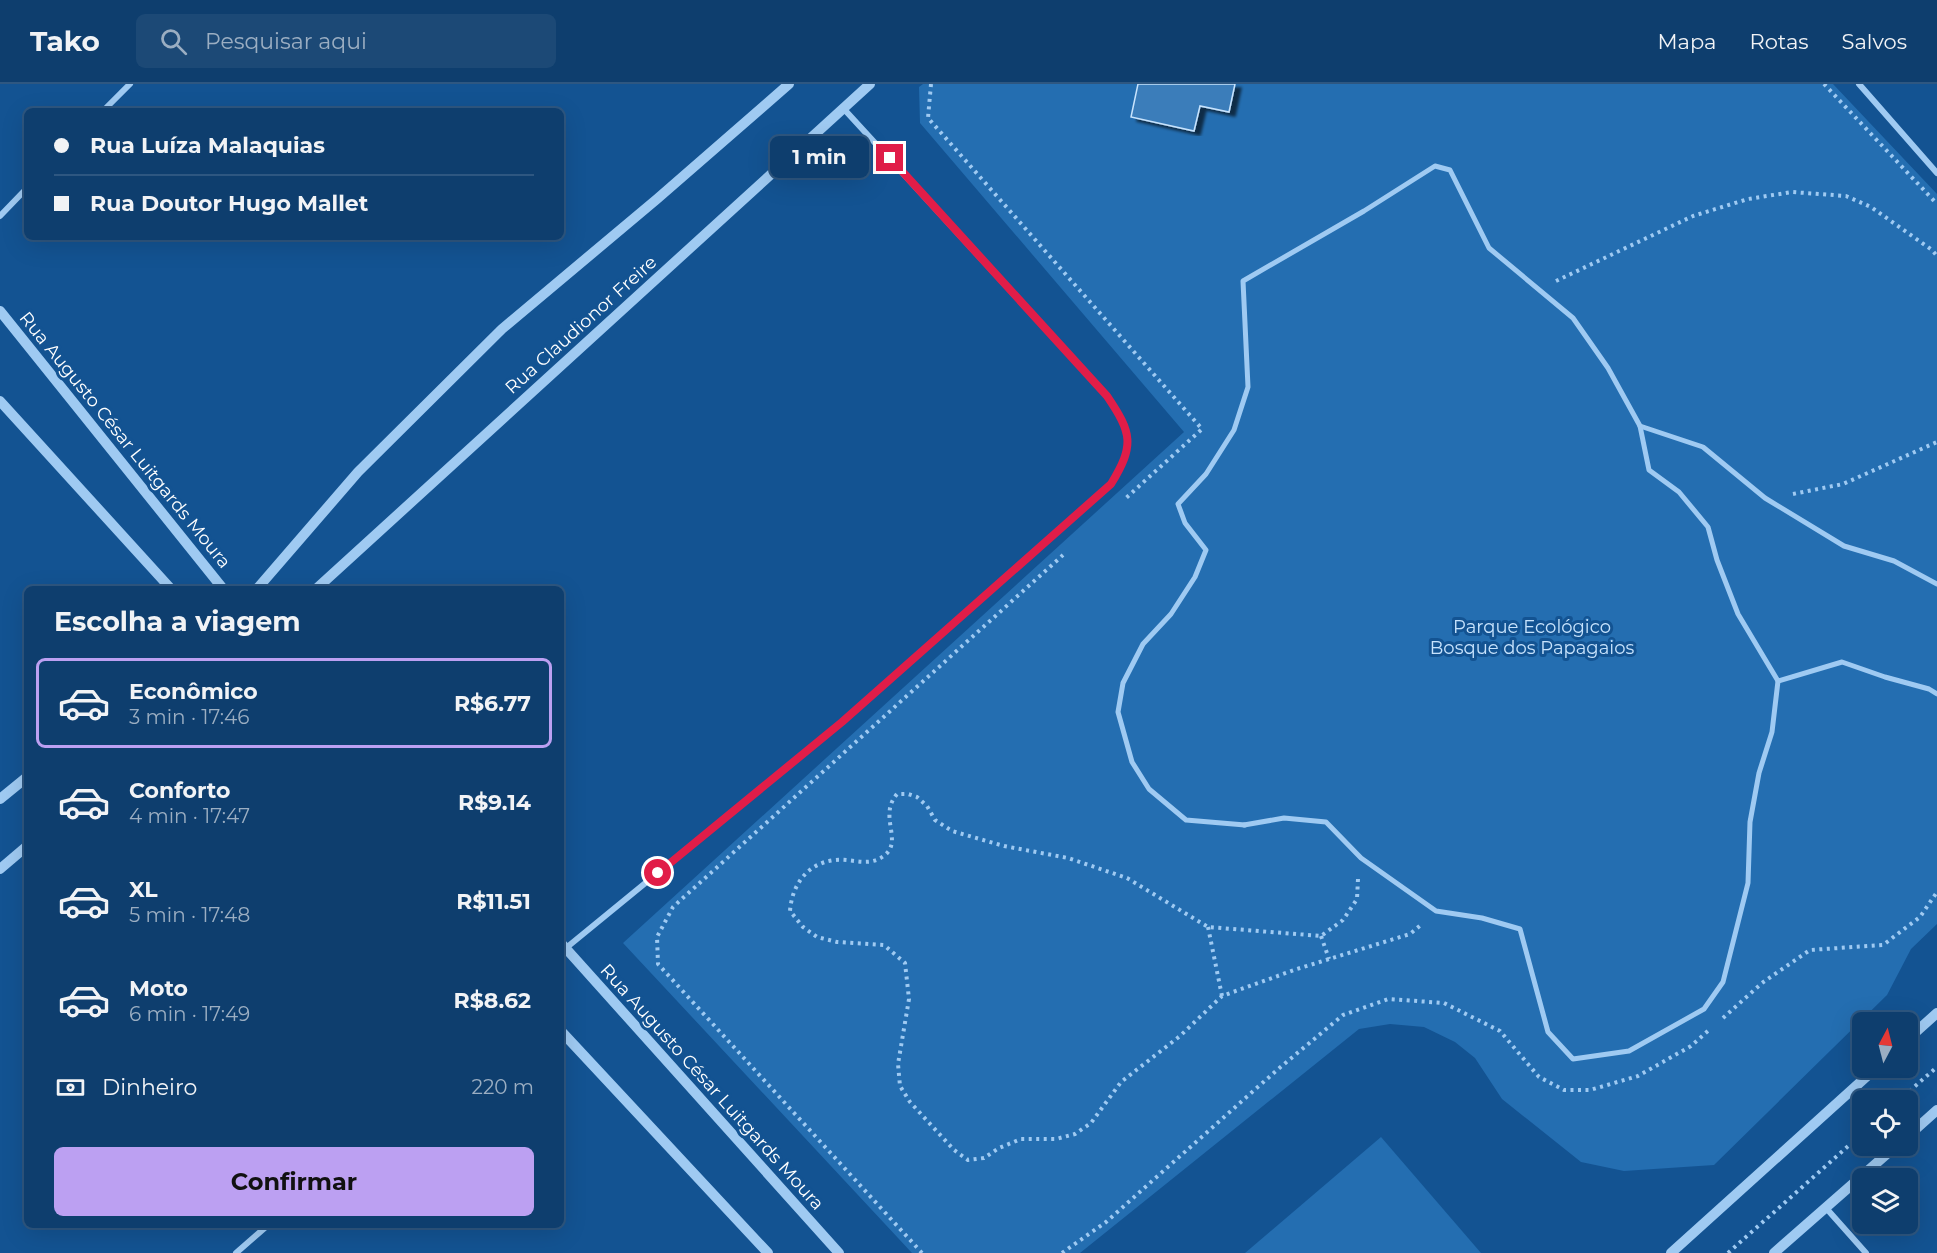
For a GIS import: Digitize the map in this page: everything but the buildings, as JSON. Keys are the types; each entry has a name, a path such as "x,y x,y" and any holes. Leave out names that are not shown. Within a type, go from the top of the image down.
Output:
{"street":[{"path":"106,108 130,84"},
{"path":"259,586 358,472 502,329 789,84"},
{"name":"Rua Claudionor Freire","path":"319,586 870,84"},
{"path":"1859,84 1937,173"},
{"path":"564,945 842,722 1111,484 1123,464 1128,434 1120,415 1107,396 843,108"},
{"path":"1212,825 1245,825 1284,818 1326,822 1360,858 1436,911 1482,918 1520,929 1548,1032 1573,1059 1629,1051 1704,1009 1723,982 1748,883 1750,822 1759,774 1772,732 1778,681 1738,614 1717,561 1708,527 1679,492 1649,470 1640,426 1608,368 1573,318 1489,248 1450,170 1435,166 1364,211 1243,281 1248,387 1234,430 1206,474 1178,504 1185,524 1206,550 1195,577 1171,614 1143,644 1123,683 1118,712 1132,762 1149,789 1186,820 1245,825"},
{"path":"0,216 24,191"},
{"name":"Rua Augusto César Luitgards Moura","path":"0,311 221,586"},
{"path":"0,401 168,586"},
{"path":"1640,426 1703,447 1765,498 1844,546 1894,561 1937,584"},
{"path":"1778,681 1842,662 1929,689 1937,694"},
{"path":"0,799 24,779"},
{"path":"0,869 24,849"},
{"name":"Rua Augusto César Luitgards Moura","path":"564,947 839,1253"},
{"path":"1918,1030 1937,1012"},
{"path":"564,1034 768,1253"},
{"path":"1671,1253 1865,1078"},
{"path":"1918,1127 1937,1110"},
{"path":"1774,1253 1885,1156"},
{"path":"1826,1208 1866,1253"},
{"path":"236,1253 265,1228"}],"path":[{"path":"1824,84 1937,204"},
{"path":"1539,290 1693,216 1748,199 1792,192 1846,196 1863,203 1932,250 1937,256"},
{"path":"1765,498 1844,484 1937,442"},
{"path":"1360,858 1356,899 1343,920 1320,936 1208,927 1127,878 1068,858 1004,846 952,831 935,820 927,806 917,797 897,794 888,809 893,840 887,854 872,862 836,860 820,864 797,883 791,897 790,911 803,927 817,937 837,942 884,945 905,963 909,999 898,1064 900,1086 910,1102 954,1150 968,1160 984,1158 999,1148 1021,1139 1056,1139 1075,1134 1091,1122 1121,1083 1180,1036 1222,996 1410,934 1436,911"},
{"path":"1062,1253 1106,1222 1343,1014 1388,999 1444,1003 1500,1031 1539,1077 1564,1090 1590,1090 1638,1076 1691,1046 1762,983 1810,951 1882,945 1920,917 1937,892"},
{"path":"1208,927 1222,996"},
{"path":"1320,936 1329,959"},
{"path":"1911,1090 1937,1067"},
{"path":"1728,1253 1852,1143"}],"green space":[{"name":"Parque Ecológico Bosque dos Papagaios","path":"923,84 1833,84 1937,194 1937,924 1911,949 1887,995 1870,1012 1852,1012 1852,1029 1714,1165 1624,1171 1581,1162 1502,1099 1475,1058 1455,1042 1424,1027 1390,1024 1359,1029 1080,1253 912,1253 623,943 1184,432 920,123 919,87"},
{"path":"1381,1137 1481,1253 1245,1253"}],"route":[{"path":"658,873 842,722 1111,484 1123,464 1128,434 1120,415 1107,396 890,158"}]}
